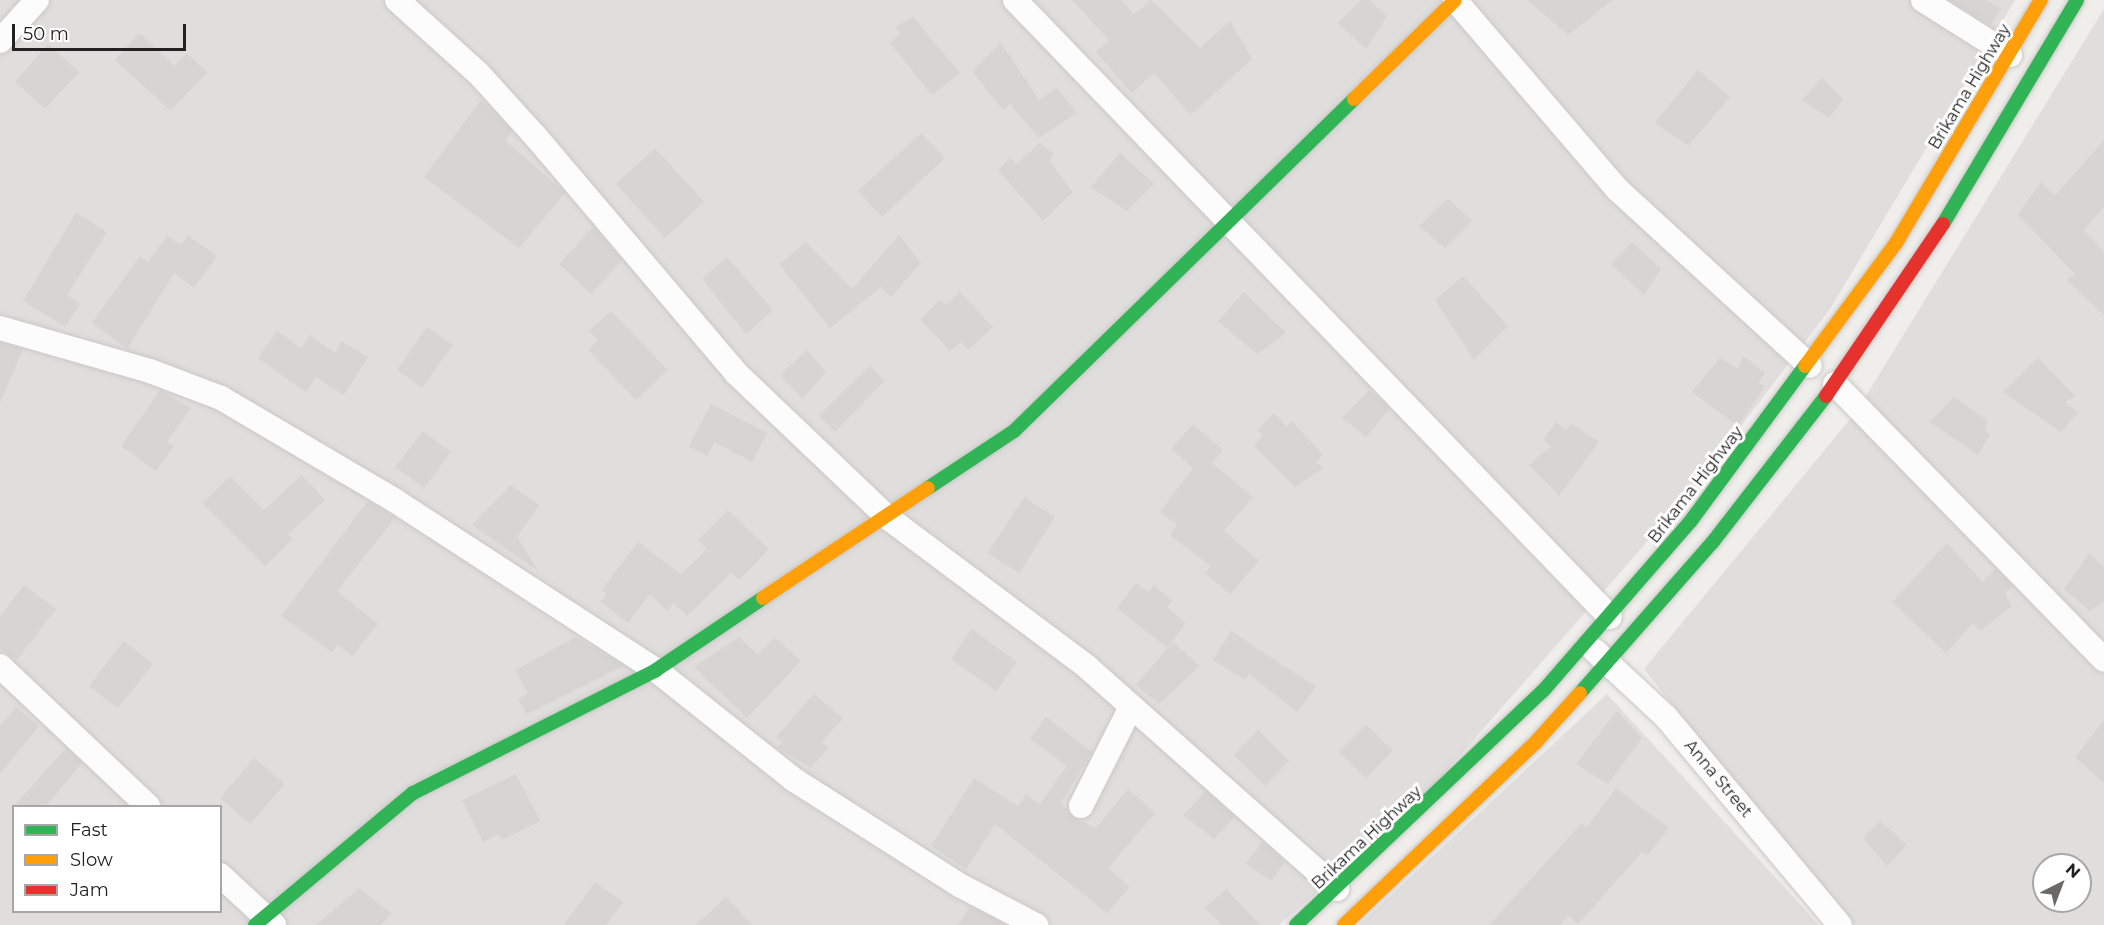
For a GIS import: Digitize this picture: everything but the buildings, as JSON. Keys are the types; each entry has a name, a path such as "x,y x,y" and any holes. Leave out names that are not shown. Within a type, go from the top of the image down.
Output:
{"main road":[{"path":"264,922 413,793 656,670 1014,431 1227,218 1455,0"},
{"name":"Brikama Highway","path":"1296,925 1337,889 1586,644 1610,617 1810,366 1896,243 2010,56 2041,0"},
{"path":"1344,925 1609,664 1835,384 1914,271 2077,0"}],"street":[{"path":"0,41 37,0"},
{"path":"397,0 479,74 536,137 736,373 887,517 1086,666 1337,889"},
{"path":"1015,0 1610,617"},
{"path":"1455,0 1618,190 1810,366"},
{"path":"1923,0 2010,56"},
{"path":"0,328 128,364 221,398 394,500 656,670 793,779 962,886 1036,925"},
{"path":"1835,384 2104,660"},
{"name":"Anna Street","path":"1586,644 1666,717 1840,925"},
{"path":"0,666 146,805"},
{"path":"1081,806 1131,707"},
{"path":"222,877 264,922"}],"shaded area":[{"path":"0,0 2015,0 1830,309 1695,487 1413,809 1279,925 0,925"},
{"path":"2104,9 2104,925 1846,925 1644,669 1856,412"},
{"path":"1607,694 1819,925 1359,925"}],"traffic: fast":[{"path":"1943,224 2077,0"},
{"path":"928,488 1014,431 1354,99"},
{"path":"1296,925 1543,691 1690,522 1805,366"},
{"path":"1580,693 1712,543 1826,396"},
{"path":"255,925 413,793 656,670 763,598"}],"traffic: slow":[{"path":"1354,99 1455,0"},
{"path":"1805,366 1896,243 2041,0"},
{"path":"763,598 928,488"},
{"path":"1344,925 1535,743 1580,693"}],"traffic: jam":[{"path":"1826,396 1943,224"}]}
